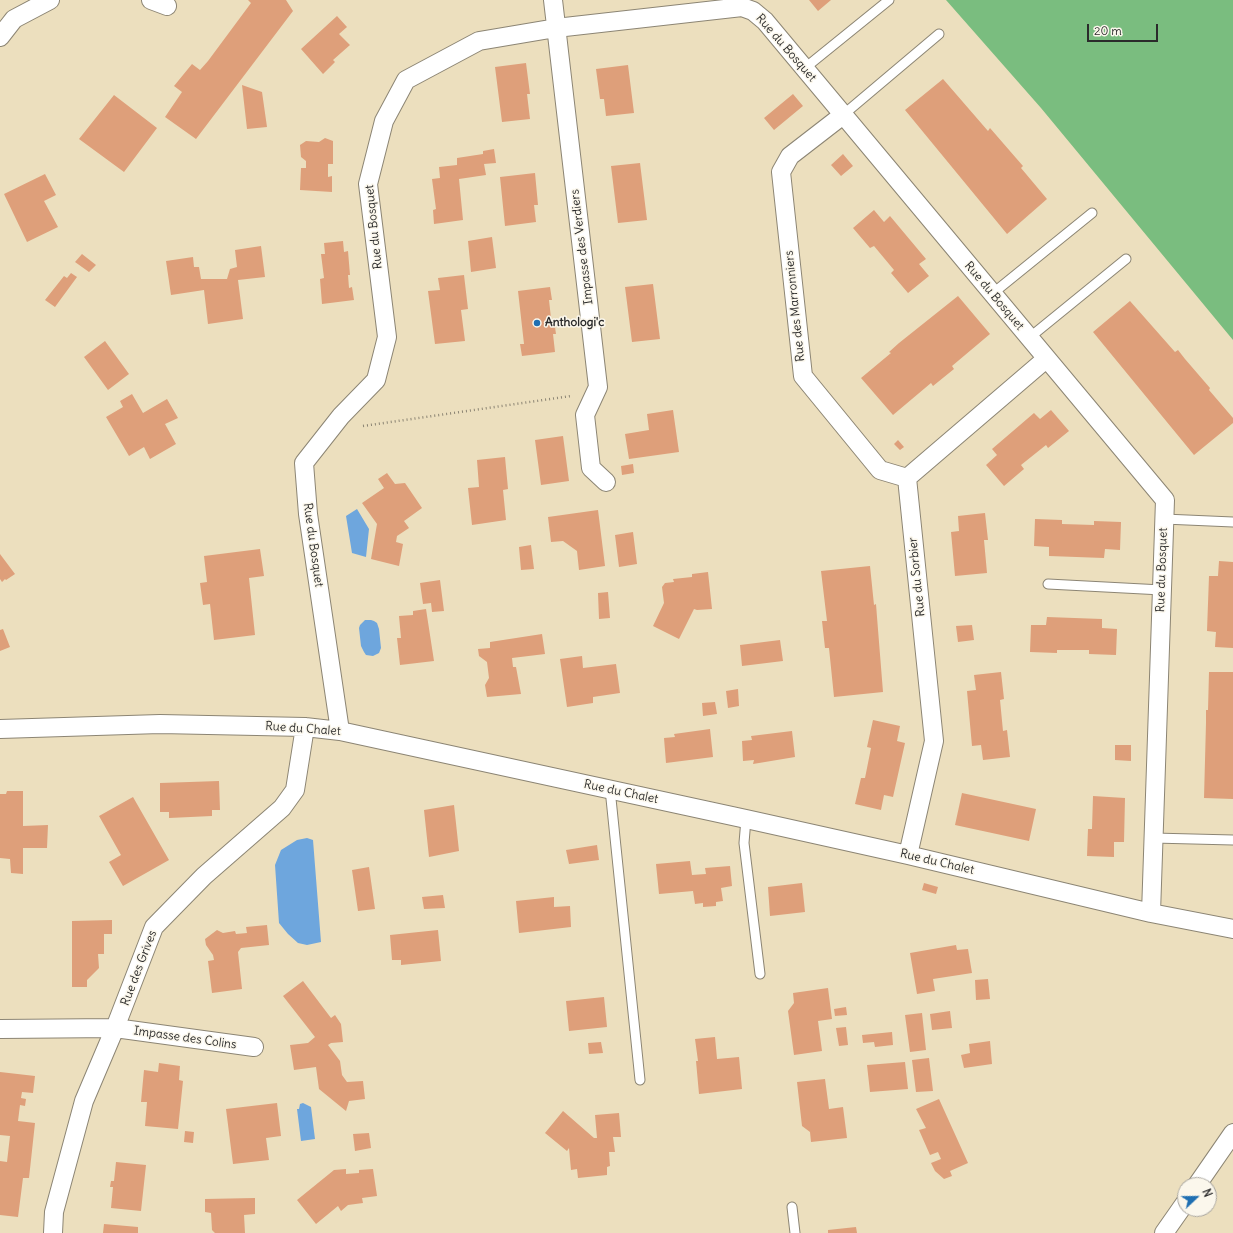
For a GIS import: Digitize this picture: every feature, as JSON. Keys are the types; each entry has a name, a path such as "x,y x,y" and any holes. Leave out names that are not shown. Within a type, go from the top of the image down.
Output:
{"street":[{"path":"0,37 14,19 50,0"},
{"path":"150,0 167,6"},
{"name":"Impasse des Verdiers","path":"553,0 598,387 585,415 591,468 606,482"},
{"name":"Rue du Bosquet","path":"340,731 308,514 304,463 341,416 376,380 387,337 368,184 384,121 406,80 479,41 556,28 742,7 753,11 765,21 1165,500 1151,914"},
{"name":"Rue des Marronniers","path":"843,115 790,156 781,172 803,376 880,470 907,478"},
{"path":"907,478 1046,359"},
{"name":"Rue du Sorbier","path":"907,478 934,741 908,855"},
{"name":"Rue du Chalet","path":"0,729 160,724 305,727 340,731 908,855 1151,914 1233,929"},
{"name":"Rue des Grives","path":"53,1233 54,1212 84,1100 115,1028 154,927 204,876 282,808 295,790 305,727"},
{"name":"Impasse des Colins","path":"0,1029 115,1028 254,1047"},
{"path":"1203,1177 1233,1133"},
{"path":"1164,1233 1177,1214"}],"lane":[{"path":"805,68 889,0"},
{"path":"843,115 939,34"},
{"path":"992,294 1092,213"},
{"path":"1029,338 1126,259"},
{"path":"1164,519 1233,522"},
{"path":"1048,584 1162,590"},
{"path":"610,789 640,1080"},
{"path":"746,819 744,843 760,974"},
{"path":"1153,838 1233,840"},
{"path":"792,1208 795,1233"}],"path":[{"path":"330,430 596,392"}],"green space":[{"path":"946,0 1233,0 1233,340 1041,108"}],"water":[{"path":"357,509 369,529 366,557 352,553 346,516"},
{"path":"365,620 374,621 377,623 379,629 381,648 379,653 373,656 366,655 361,646 359,628"},
{"path":"307,838 313,840 321,942 307,945 298,943 279,923 275,865 281,850 297,840"},
{"path":"303,1103 311,1107 315,1139 301,1141 297,1109 299,1109 300,1104"}],"building":[{"path":"248,0 286,0 293,11 196,139 165,117 182,92 174,86 192,64 200,70 208,61 251,3"},
{"path":"809,0 831,0 818,11"},
{"path":"337,16 347,27 339,34 350,45 333,60 335,62 323,74 301,49"},
{"path":"526,63 530,94 527,94 530,119 502,122 495,67"},
{"path":"628,65 634,113 606,116 604,99 600,99 596,69"},
{"path":"943,79 988,131 990,128 1023,166 1021,168 1047,199 1007,234 905,110"},
{"path":"242,85 262,92 267,127 247,129"},
{"path":"793,94 803,106 774,130 764,118"},
{"path":"114,95 157,128 124,172 79,139"},
{"path":"325,138 333,141 333,164 328,164 328,177 332,176 332,192 300,190 301,168 306,168 306,161 301,157 300,145 306,141 319,142"},
{"path":"494,149 496,163 484,164 486,175 459,179 463,220 434,224 433,210 436,209 432,179 440,178 439,167 457,165 457,158 483,154 483,151"},
{"path":"843,154 853,166 841,176 831,165"},
{"path":"640,163 647,220 618,223 611,166"},
{"path":"535,173 538,205 534,205 536,222 505,226 500,177"},
{"path":"45,174 56,195 44,201 58,227 27,242 4,194"},
{"path":"874,210 884,222 890,216 926,259 919,264 929,276 908,293 891,273 894,270 874,246 870,248 853,228"},
{"path":"492,237 496,268 471,272 468,241"},
{"path":"343,241 344,252 348,251 350,275 348,275 349,288 352,287 354,300 322,304 320,279 324,278 321,254 325,254 324,243"},
{"path":"261,246 265,277 238,280 243,319 208,324 204,290 171,295 166,261 193,257 194,267 199,267 201,279 227,279 230,269 237,267 235,250"},
{"path":"82,254 96,265 89,272 75,262"},
{"path":"71,273 77,277 55,307 45,300 64,276 67,278"},
{"path":"464,275 468,309 461,310 465,341 435,344 428,291 440,290 438,278"},
{"path":"653,284 660,339 632,342 625,287"},
{"name":"Anthologi'c","path":"550,287 552,300 549,300 552,327 555,327 556,334 553,334 555,352 522,356 520,344 524,344 518,291"},
{"path":"958,296 990,334 952,366 954,369 933,386 931,383 893,415 861,378 891,353 889,352 899,343"},
{"path":"1130,301 1175,352 1178,350 1233,418 1233,423 1194,455 1093,332"},
{"path":"105,341 129,374 108,390 84,357"},
{"path":"132,394 143,413 167,399 178,418 165,424 176,444 150,459 144,447 129,456 106,417 123,407 120,401"},
{"path":"673,410 679,452 629,459 625,434 649,430 647,414"},
{"path":"1051,410 1069,431 1048,448 1046,445 1021,465 1024,469 1004,486 986,465 997,455 992,449 1034,413 1040,419"},
{"path":"563,436 569,481 541,485 535,440"},
{"path":"898,440 904,447 900,450 894,444"},
{"path":"505,457 508,489 503,490 506,520 472,525 468,488 479,487 477,460"},
{"path":"633,464 634,473 622,475 621,466"},
{"path":"387,473 395,484 405,483 422,508 404,521 409,528 397,536 396,542 403,544 399,566 371,559 377,524 362,503 384,488 378,479"},
{"path":"598,510 605,566 579,570 577,551 563,541 551,542 548,517"},
{"path":"985,513 988,540 984,540 987,573 955,576 951,532 959,531 958,516"},
{"path":"1035,519 1062,520 1062,524 1094,525 1094,521 1121,522 1120,550 1105,549 1104,558 1049,556 1049,547 1034,546"},
{"path":"633,532 637,564 619,567 615,535"},
{"path":"531,545 534,569 521,570 519,547"},
{"path":"260,549 264,576 249,578 255,635 214,640 210,604 203,605 200,583 207,582 204,556"},
{"path":"0,554 15,574 2,582 0,579"},
{"path":"1219,561 1233,562 1233,648 1215,647 1216,632 1207,631 1209,576 1218,576"},
{"path":"870,566 874,605 876,604 883,692 834,697 829,648 825,648 822,621 827,621 821,571"},
{"path":"708,572 712,609 694,609 679,639 653,626 664,603 662,587 665,583 674,582 673,579 692,577 692,574"},
{"path":"440,580 444,611 432,612 431,603 423,604 420,583"},
{"path":"608,592 610,618 599,619 598,593"},
{"path":"426,609 434,661 400,665 397,638 401,638 399,616 413,615 413,611"},
{"path":"1047,617 1102,619 1102,628 1117,629 1116,655 1089,654 1089,650 1057,650 1057,653 1030,652 1031,625 1046,625"},
{"path":"972,625 974,640 958,642 956,626"},
{"path":"3,629 10,647 0,651 0,630"},
{"path":"542,634 545,654 512,658 513,667 516,667 521,694 487,697 485,685 489,678 487,662 479,656 478,649 490,648 490,642"},
{"path":"780,640 783,661 742,666 740,645"},
{"path":"582,656 583,668 616,664 620,693 593,697 593,703 567,707 560,659"},
{"path":"1001,672 1004,699 1000,700 1003,731 1007,730 1010,757 983,760 981,745 972,746 967,691 976,690 974,675"},
{"path":"1209,672 1233,672 1233,799 1204,798 1206,710 1208,710"},
{"path":"738,689 739,706 728,708 726,691"},
{"path":"715,702 717,714 703,716 702,703"},
{"path":"873,720 900,726 897,741 905,743 893,797 884,795 881,810 855,804 861,778 865,778 871,748 867,747"},
{"path":"710,729 713,757 666,763 664,738 675,737 674,734"},
{"path":"792,731 795,757 753,764 754,760 743,761 742,741 752,740 751,736"},
{"path":"1115,745 1131,745 1131,761 1115,760"},
{"path":"219,781 220,810 212,810 212,816 169,818 169,812 160,812 160,783"},
{"path":"7,791 23,791 23,826 48,825 47,848 23,848 23,874 11,873 10,859 0,858 0,794 6,794"},
{"path":"962,793 1036,809 1029,841 955,825"},
{"path":"1093,796 1125,798 1124,842 1114,842 1114,857 1087,856 1088,829 1092,829"},
{"path":"133,797 169,860 123,886 109,862 121,855 99,816"},
{"path":"454,805 459,851 429,857 424,810"},
{"path":"597,845 599,860 569,864 566,850"},
{"path":"690,861 692,875 706,874 705,868 730,866 732,886 721,888 723,901 716,902 716,906 703,907 703,903 695,904 693,891 659,894 656,864"},
{"path":"369,867 375,909 358,911 352,870"},
{"path":"802,883 805,912 770,916 768,887"},
{"path":"924,883 938,887 936,894 922,890"},
{"path":"443,895 445,908 424,909 422,897"},
{"path":"554,897 554,907 570,906 571,927 519,933 516,901"},
{"path":"112,920 112,934 104,934 104,954 98,954 99,968 87,980 87,987 72,987 72,921"},
{"path":"267,925 269,945 241,948 238,952 242,989 212,993 208,961 214,960 213,955 206,945 205,939 217,930 223,933 235,931 236,934 247,933 246,927"},
{"path":"438,930 441,961 401,965 401,960 392,960 390,935"},
{"path":"956,945 957,950 968,949 972,973 933,979 935,991 917,994 910,953"},
{"path":"988,979 990,999 976,1000 975,980"},
{"path":"303,981 331,1018 335,1015 341,1024 343,1042 331,1043 328,1045 340,1061 342,1075 347,1082 363,1081 365,1099 349,1101 346,1111 319,1089 316,1067 294,1070 290,1045 308,1043 315,1037 283,996"},
{"path":"828,988 832,1019 818,1021 822,1051 794,1055 788,1011 794,1003 793,993"},
{"path":"604,997 607,1027 569,1031 566,1001"},
{"path":"846,1007 847,1015 835,1016 834,1009"},
{"path":"950,1011 952,1028 932,1030 930,1014"},
{"path":"922,1013 926,1050 910,1052 905,1015"},
{"path":"846,1027 848,1045 839,1046 836,1028"},
{"path":"892,1032 893,1045 875,1047 874,1042 863,1043 862,1035"},
{"path":"715,1037 717,1059 739,1057 742,1089 699,1094 696,1061 698,1061 695,1039"},
{"path":"990,1041 992,1064 964,1068 961,1055 970,1053 969,1044"},
{"path":"601,1042 603,1053 589,1054 588,1043"},
{"path":"929,1058 933,1091 916,1092 912,1060"},
{"path":"905,1062 908,1089 870,1092 867,1065"},
{"path":"159,1063 180,1066 179,1080 183,1081 178,1129 145,1126 147,1102 141,1102 144,1070 158,1072"},
{"path":"0,1072 35,1076 33,1093 22,1092 21,1098 26,1099 25,1106 20,1105 18,1121 35,1123 29,1178 23,1178 18,1217 0,1215 0,1161 7,1162 10,1136 0,1135"},
{"path":"825,1079 829,1109 843,1107 847,1138 811,1142 810,1132 802,1126 797,1082"},
{"path":"939,1099 968,1163 950,1171 952,1176 944,1179 935,1171 931,1163 941,1159 938,1152 930,1155 919,1130 926,1128 916,1109"},
{"path":"277,1103 281,1136 266,1138 269,1160 233,1164 226,1109"},
{"path":"563,1111 594,1138 597,1138 595,1115 619,1113 621,1137 613,1137 615,1152 609,1152 610,1166 607,1167 607,1175 578,1178 577,1169 571,1170 569,1148 567,1151 545,1133"},
{"path":"185,1131 194,1132 193,1143 184,1142"},
{"path":"369,1133 371,1148 355,1151 353,1134"},
{"path":"116,1162 146,1165 141,1211 111,1208 113,1187 110,1187 111,1181 114,1181"},
{"path":"346,1169 346,1174 359,1173 359,1170 373,1169 377,1196 362,1198 363,1203 348,1205 341,1211 338,1206 316,1224 297,1200 334,1170"},
{"path":"255,1198 255,1214 244,1215 245,1233 215,1233 212,1230 211,1213 205,1212 205,1199"},
{"path":"104,1224 138,1227 138,1233 103,1233"},
{"path":"856,1227 857,1233 828,1233 828,1230"}],"place":[{"name":"Anthologi'c","path":"537,323"}]}
